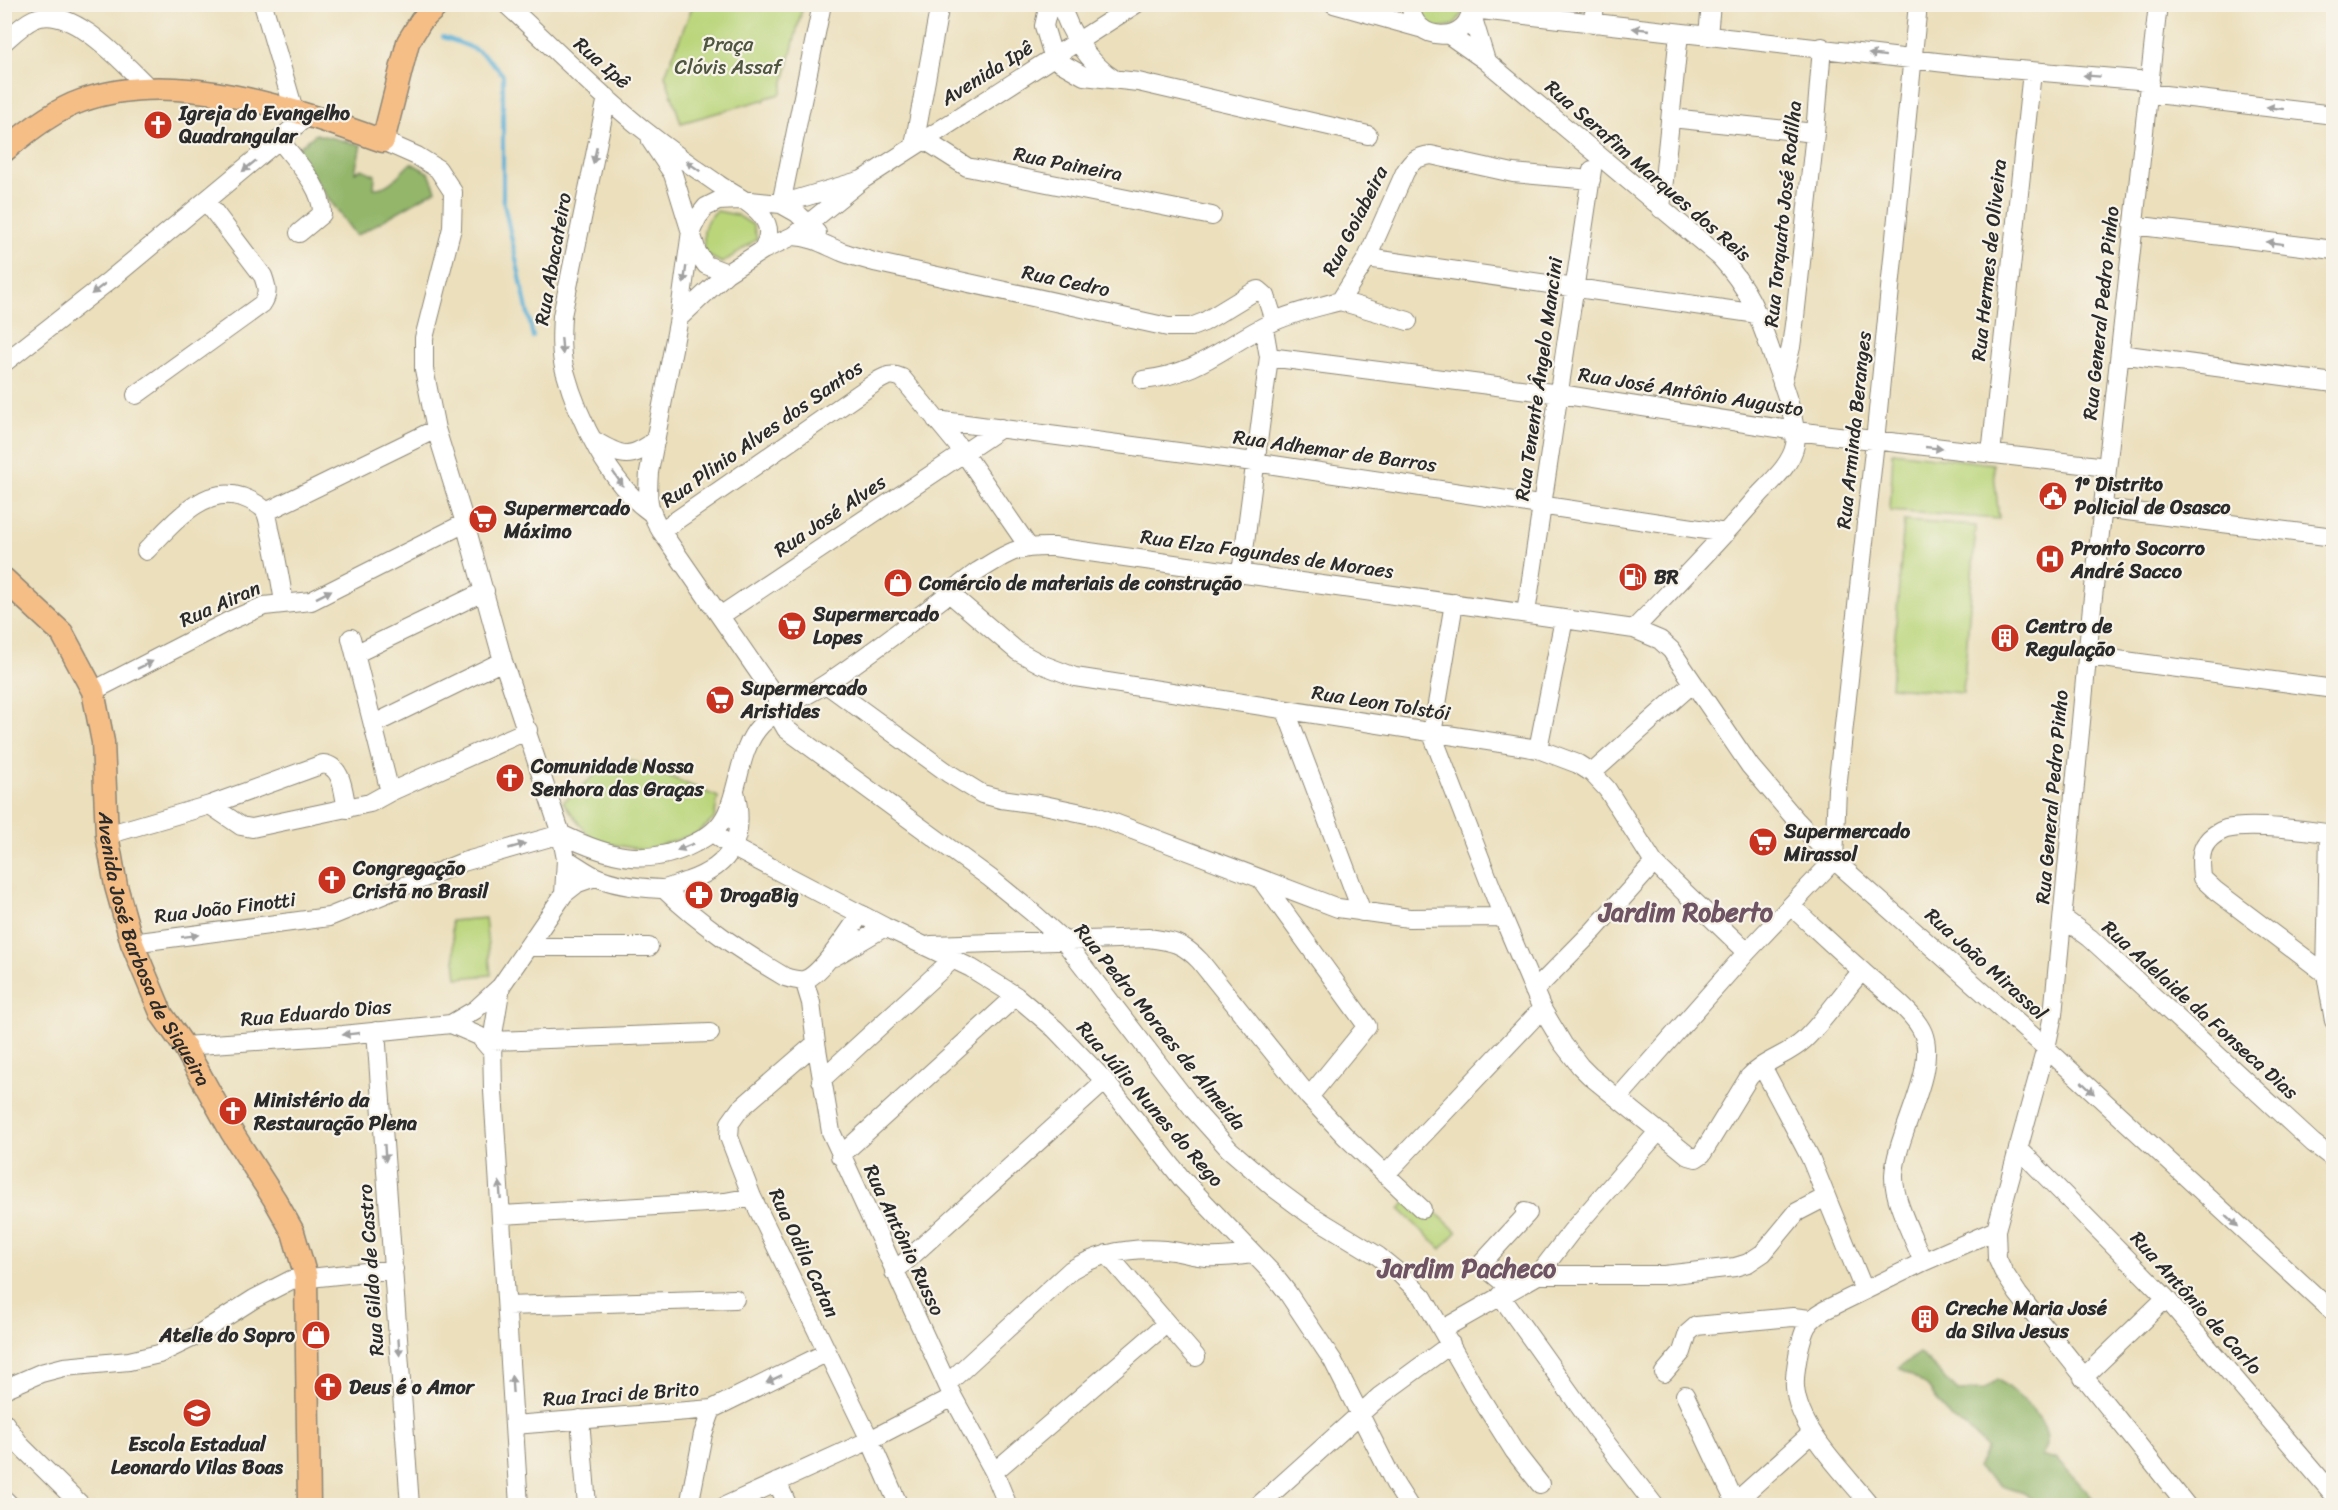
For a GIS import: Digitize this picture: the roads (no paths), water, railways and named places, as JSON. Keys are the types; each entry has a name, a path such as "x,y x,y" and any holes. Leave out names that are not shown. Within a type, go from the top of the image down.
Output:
{"main road":[{"path":"8,141 81,100 148,87 217,94 302,112 384,141 408,42 421,21 439,4"},
{"name":"Avenida José Barbosa de Siqueira","path":"4,579 62,633 93,691 107,740 107,835 116,886 132,943 162,1015 184,1046 231,1131 293,1232 306,1277 309,1506"}],"street":[{"path":"4,363 280,140 302,112 263,4"},
{"name":"Rua Ipê","path":"506,4 643,129 740,200"},
{"path":"781,204 822,4"},
{"path":"918,142 940,4"},
{"path":"1049,4 1044,26 1054,59 1084,76 1102,80 1114,79 1368,135"},
{"path":"1061,4 1070,28 1096,66 1114,79"},
{"name":"Avenida Ipê","path":"763,250 793,236 862,180 918,142 1054,59 1136,4"},
{"path":"1334,4 1420,28 1429,34 1439,36 1449,35 1463,27 1472,8"},
{"path":"1411,4 1414,20 1420,28"},
{"path":"1593,24 1595,4"},
{"path":"1708,35 1711,4"},
{"name":"Rua Arminda Beranges","path":"1834,860 1836,798 1875,441 1918,4"},
{"name":"Rua General Pedro Pinho","path":"1996,1230 2053,1015 2107,467 2158,4"},
{"path":"1472,8 1593,24 1822,47 2032,72 2334,115"},
{"path":"1472,8 1486,61"},
{"path":"4,42 34,19 47,15 59,17 91,35 118,57 148,87"},
{"path":"1660,209 1679,33"},
{"name":"Rua Serafim Marques dos Reis","path":"1449,35 1486,61 1720,257 1743,283 1758,314 1796,431"},
{"name":"Rua Torquato José Rodilha","path":"1782,384 1795,317 1822,47"},
{"name":"Rua Hermes de Oliveira","path":"1991,454 2032,72"},
{"name":"Rua Abacateiro","path":"607,97 562,316 561,341 565,370 594,440 621,484 640,505 650,512"},
{"path":"1671,118 1815,133"},
{"name":"Rua Ipê","path":"643,129 673,174 691,231"},
{"path":"280,140 321,198 322,214 299,233"},
{"path":"384,141 438,169 453,192 452,228 424,338 423,369 436,429 485,591 503,661 561,834 566,858 564,894"},
{"name":"Rua Paineira","path":"918,142 967,167 1212,216"},
{"name":"Rua Tenente Ângelo Mancini","path":"1526,613 1544,504 1594,152"},
{"name":"Rua Goiabeira","path":"1143,380 1178,374 1198,366 1269,324 1340,301 1367,258 1387,210 1411,162 1420,156 1431,155 1513,173 1591,180"},
{"name":"Avenida Ipê","path":"740,200 781,204 862,180"},
{"path":"650,512 647,491 679,318 691,231 706,207 718,201 740,200 754,207 768,228 769,237 763,250 727,273 679,318"},
{"path":"136,395 226,331 262,304 266,298 267,286 263,276 206,201"},
{"name":"Rua Cedro","path":"781,204 810,224 823,242"},
{"path":"2133,225 2334,250"},
{"path":"691,231 697,252 706,264 727,273"},
{"name":"Rua Cedro","path":"793,236 823,242 840,251 874,262 1168,327 1191,327 1204,322 1255,291 1259,291 1266,296 1269,324"},
{"path":"1367,258 1758,314"},
{"path":"1340,301 1408,321"},
{"path":"1241,574 1269,357 1269,324"},
{"path":"2121,354 2334,383"},
{"name":"Rua José Antônio Augusto","path":"1269,357 1560,394 1796,431 2107,467"},
{"name":"Rua Plinio Alves dos Santos","path":"661,531 886,375 894,375 902,378 964,453 1028,546"},
{"name":"Rua Adhemar de Barros","path":"936,420 1254,462 1726,533"},
{"name":"Rua José Alves","path":"720,616 1001,428"},
{"path":"266,512 436,429"},
{"path":"1634,629 1726,533 1785,466 1795,443 1796,431"},
{"path":"594,440 617,454 627,455 641,451 656,440"},
{"path":"146,551 190,508 206,499 221,495 250,500 266,512 279,565 284,602"},
{"path":"2103,508 2334,537"},
{"name":"Rua Pedro Moraes de Almeida","path":"650,512 777,699 786,729 990,878 1033,913 1063,940 1194,1110 1229,1149 1274,1188 1309,1214 1378,1256 1423,1297 1480,1397 1514,1451 1540,1484"},
{"name":"Rua Airan","path":"93,691 231,620 264,606 284,602 311,601 465,523"},
{"name":"Rua Elza Fagundes de Moraes","path":"561,834 610,855 633,858 660,856 683,850 713,833 726,816 751,738 762,724 779,711 826,684 1000,557 1028,546 1054,547 1634,629"},
{"path":"390,792 353,646 485,591"},
{"name":"Rua Leon Tolstói","path":"949,593 1017,651 1041,664 1076,677 1538,749 1578,764 1592,773 1607,789 1654,863 1747,952"},
{"path":"1454,603 1432,734 1503,917 1542,1009 1563,1044 1590,1076 1689,1156 1693,1158 1699,1156 1749,1077 1762,1066 1785,1054 1804,1040 1862,971"},
{"path":"1538,749 1564,619"},
{"name":"Rua João Mirassol","path":"1634,629 1660,640 1671,650 1750,766 1834,860 2046,1048 2334,1313"},
{"path":"2088,656 2334,689"},
{"path":"374,724 503,661"},
{"path":"1592,773 1693,683"},
{"path":"826,684 948,773 982,794 1001,800 1054,807 1096,816 1338,908 1409,918 1503,917"},
{"path":"1286,711 1362,912"},
{"path":"210,805 241,826 252,828 347,809 369,803 528,730"},
{"path":"107,835 210,805 323,764 330,764 339,773 347,809"},
{"name":"Rua Elza Fagundes de Moraes","path":"566,858 595,877 632,886 664,889 699,877 716,868 732,847 740,813 735,791"},
{"path":"2326,974 2202,878 2202,851 2208,841 2227,829 2263,828 2331,833 2330,933 2326,974 2334,1021"},
{"name":"Rua Júlio Nunes do Rego","path":"713,833 732,847 885,927 954,958 1016,996 1056,1029 1105,1081 1182,1179 1272,1273 1319,1338 1395,1484 1409,1506"},
{"name":"Rua João Finotti","path":"132,943 328,917 463,862 561,834"},
{"path":"1622,1101 1747,952 1834,860"},
{"path":"1534,991 1594,930 1654,863"},
{"path":"519,1506 492,1046 501,986 564,894 578,883 595,877"},
{"path":"1262,881 1367,1026 1308,1097"},
{"path":"664,889 690,915 743,952 785,977 804,980 811,977 824,963 861,914"},
{"path":"1791,906 1908,1012 1920,1026 1926,1041 1926,1067 1905,1128 1894,1176 1898,1198 1923,1262"},
{"name":"Rua Adelaide da Fonseca Dias","path":"2063,918 2090,938 2334,1160"},
{"path":"824,963 885,927"},
{"path":"925,945 1148,938 1168,940 1187,947 1308,1097 1422,1209"},
{"path":"528,947 649,947"},
{"path":"821,1080 954,958"},
{"name":"Rua Antônio Russo","path":"804,980 812,1003 821,1080 831,1132 840,1156 950,1390 994,1472 1008,1506"},
{"name":"Rua Eduardo Dias","path":"184,1046 451,1024 475,1010 501,986"},
{"path":"840,1156 1016,996"},
{"path":"1385,1175 1542,1009"},
{"name":"Rua Eduardo Dias","path":"451,1024 479,1036 492,1046"},
{"name":"Rua Gildo de Castro","path":"376,1031 410,1506"},
{"path":"492,1046 710,1034"},
{"name":"Rua Odila Catan","path":"816,1043 740,1109 730,1123 729,1137 752,1197 870,1440 899,1506"},
{"path":"1762,1066 1804,1142 1864,1290"},
{"path":"894,1272 1105,1081"},
{"path":"1257,1506 1447,1336 1505,1292 1538,1275 1571,1232 1658,1132"},
{"name":"Rua Antônio de Carlo","path":"2018,1148 2166,1298 2334,1495"},
{"path":"502,1215 725,1202 752,1197"},
{"path":"1538,1275 1664,1275 1742,1265 1763,1253 1797,1212 1826,1197"},
{"path":"1525,1212 1528,1213 1481,1264 1505,1292 1597,1431 1655,1506"},
{"path":"1664,1373 1682,1352 1688,1333 1696,1326 1793,1317 1810,1319 1864,1290 1996,1230 1995,1247 2003,1271 2176,1502"},
{"path":"725,1506 870,1440 950,1390 1071,1270 1088,1260 1107,1254 1164,1250 1205,1257 1252,1254"},
{"path":"1107,1254 1196,1357"},
{"path":"4,1389 41,1373 64,1367 129,1361 159,1353 194,1337 277,1286 291,1280 394,1269"},
{"path":"2083,1378 2166,1298"},
{"path":"507,1306 735,1299"},
{"path":"1810,1319 1803,1334 1794,1386 1797,1400 1812,1433 1871,1506"},
{"path":"994,1472 1167,1324"},
{"name":"Rua Iraci de Brito","path":"514,1425 712,1409 826,1353"},
{"path":"1685,1395 1733,1504 1812,1433"},
{"path":"689,1506 703,1434 712,1409"},
{"path":"580,1419 586,1506"},
{"path":"4,1422 22,1447 82,1506"},
{"path":"777,1482 788,1506"},
{"path":"4,1499 11,1506"}],"waterway":[{"path":"443,37 477,50 503,75 503,199 533,337"}],"place":[{"name":"Igreja do Evangelho Quadrangular","path":"158,125"},
{"name":"1º Distrito Policial de Osasco","path":"2053,496"},
{"name":"Supermercado Máximo","path":"483,519"},
{"name":"Pronto Socorro André Sacco","path":"2050,559"},
{"name":"BR","path":"1633,577"},
{"name":"Comércio de materiais de construção","path":"898,583"},
{"name":"Supermercado Lopes","path":"792,626"},
{"name":"Centro de Regulação","path":"2005,638"},
{"name":"Supermercado Aristides","path":"720,700"},
{"name":"Comunidade Nossa Senhora das Graças","path":"510,778"},
{"name":"Supermercado Mirassol","path":"1763,842"},
{"name":"Congregação Cristã no Brasil","path":"332,880"},
{"name":"DrogaBig","path":"699,895"},
{"name":"Ministério da Restauração Plena","path":"233,1111"},
{"name":"Creche Maria José da Silva Jesus","path":"1925,1319"},
{"name":"Atelie do Sopro","path":"316,1335"},
{"name":"Deus é o Amor","path":"328,1387"},
{"name":"Escola Estadual Leonardo Vilas Boas","path":"197,1413"}],"district":[{"name":"Jardim Roberto","path":"1686,912"},
{"name":"Jardim Pacheco","path":"1467,1268"}],"park label":[{"name":"Praça Clóvis Assaf","path":"728,56"}]}
